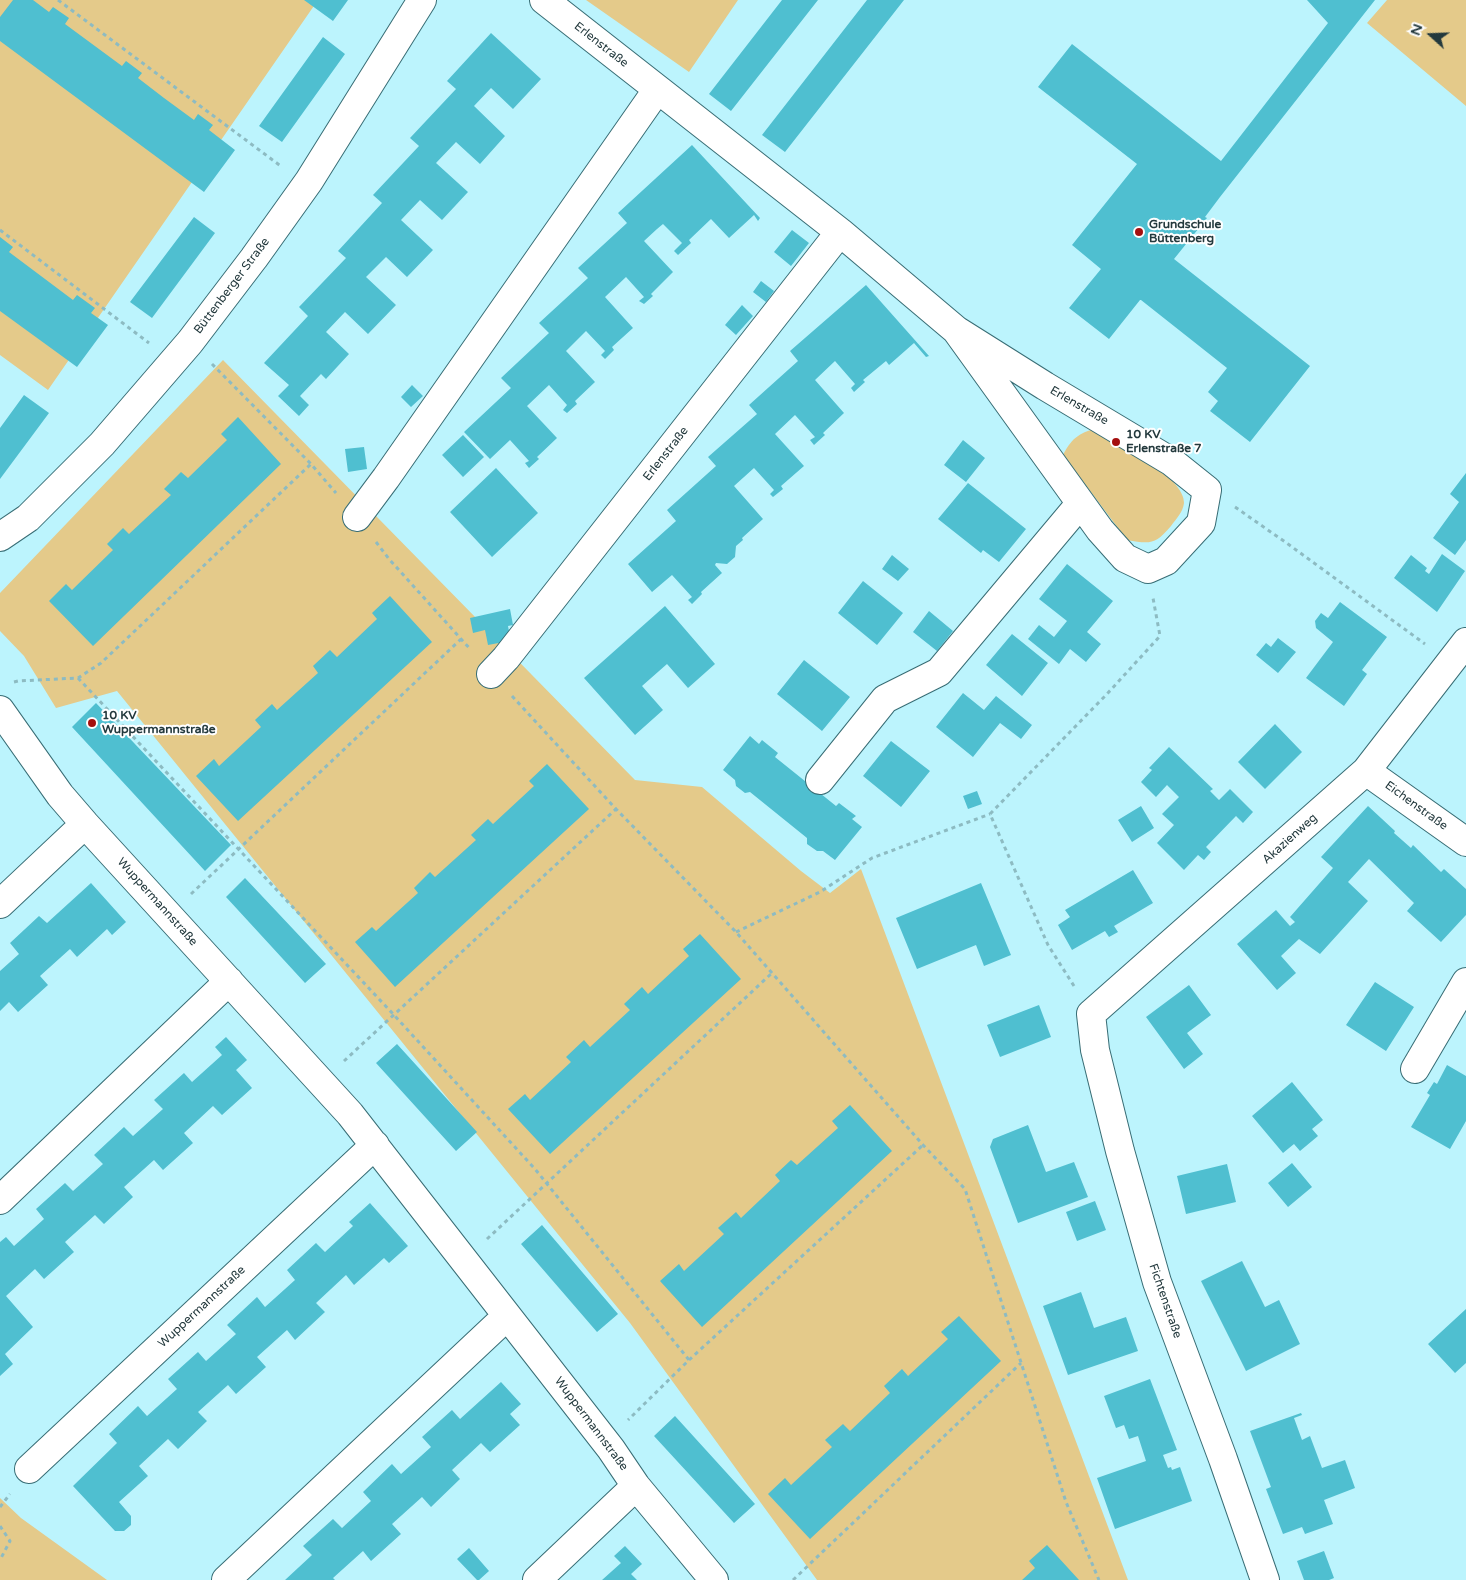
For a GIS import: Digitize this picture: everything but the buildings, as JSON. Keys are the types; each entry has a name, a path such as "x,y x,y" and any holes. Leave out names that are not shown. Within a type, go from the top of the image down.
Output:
{"street":[{"name":"Büttenberger Straße","path":"0,537 28,518 102,444 182,352 254,258 306,185 422,0"},
{"name":"Erlenstraße","path":"544,0 840,232 956,330 1172,462 1207,490"},
{"path":"357,517 398,462 657,90"},
{"name":"Erlenstraße","path":"492,674 840,232"},
{"name":"Erlenstraße","path":"956,330 1080,504 1125,558 1148,569"},
{"path":"1148,569 1166,561 1201,523 1207,490"},
{"path":"820,780 885,699 939,672 1080,504"},
{"name":"Akazienweg","path":"1092,1014 1366,771 1458,652"},
{"name":"Wuppermannstraße","path":"0,710 60,795 84,824 322,1082 375,1145 611,1449 636,1486 714,1580"},
{"name":"Eichenstraße","path":"1366,771 1466,842"},
{"path":"0,904 84,824"},
{"path":"0,1200 229,981"},
{"path":"1415,1069 1466,982"},
{"name":"Fichtenstraße","path":"1092,1014 1096,1050 1116,1133 1157,1282 1223,1459 1265,1580"},
{"name":"Wuppermannstraße","path":"29,1469 375,1145"},
{"path":"226,1580 507,1316"},
{"path":"537,1580 636,1486"}],"path":[{"path":"58,0 306,185"},
{"path":"0,230 182,352 312,464 357,517 389,559 492,674 616,808 736,932 923,1145 965,1189 1066,1502 1099,1580"},
{"path":"9,685 18,680 78,678 101,663 312,464"},
{"path":"1207,490 1458,652"},
{"path":"736,932 820,892 872,858 990,814 1107,694 1160,636 1148,569"},
{"path":"168,915 461,639"},
{"path":"78,678 528,1161 689,1360"},
{"path":"322,1082 616,808"},
{"path":"990,814 1048,945 1092,1014"},
{"path":"464,1259 547,1184 772,973"},
{"path":"611,1449 622,1426 689,1360 923,1145"},
{"path":"793,1580 1021,1363"},
{"path":"0,1526 10,1541 0,1560"}],"shaded area":[{"path":"0,0 318,0 48,390 0,355"},
{"path":"586,0 738,0 689,72"},
{"path":"1387,0 1466,0 1466,106 1367,23"},
{"path":"223,360 635,780 702,787 801,871 830,893 861,869 1128,1580 817,1580 630,1323 117,691 56,708 24,656 0,631 0,593"},
{"path":"1100,427 1150,461 1182,493 1184,503 1181,512 1161,537 1152,542 1127,540 1063,455 1074,439 1087,431"},
{"path":"0,1498 21,1518 107,1580 0,1580"}],"place":[{"name":"Grundschule Büttenberg","path":"1139,232"},
{"name":"10 KV Erlenstraße 7","path":"1116,442"},
{"name":"10 KV Wuppermannstraße","path":"92,723"}]}
